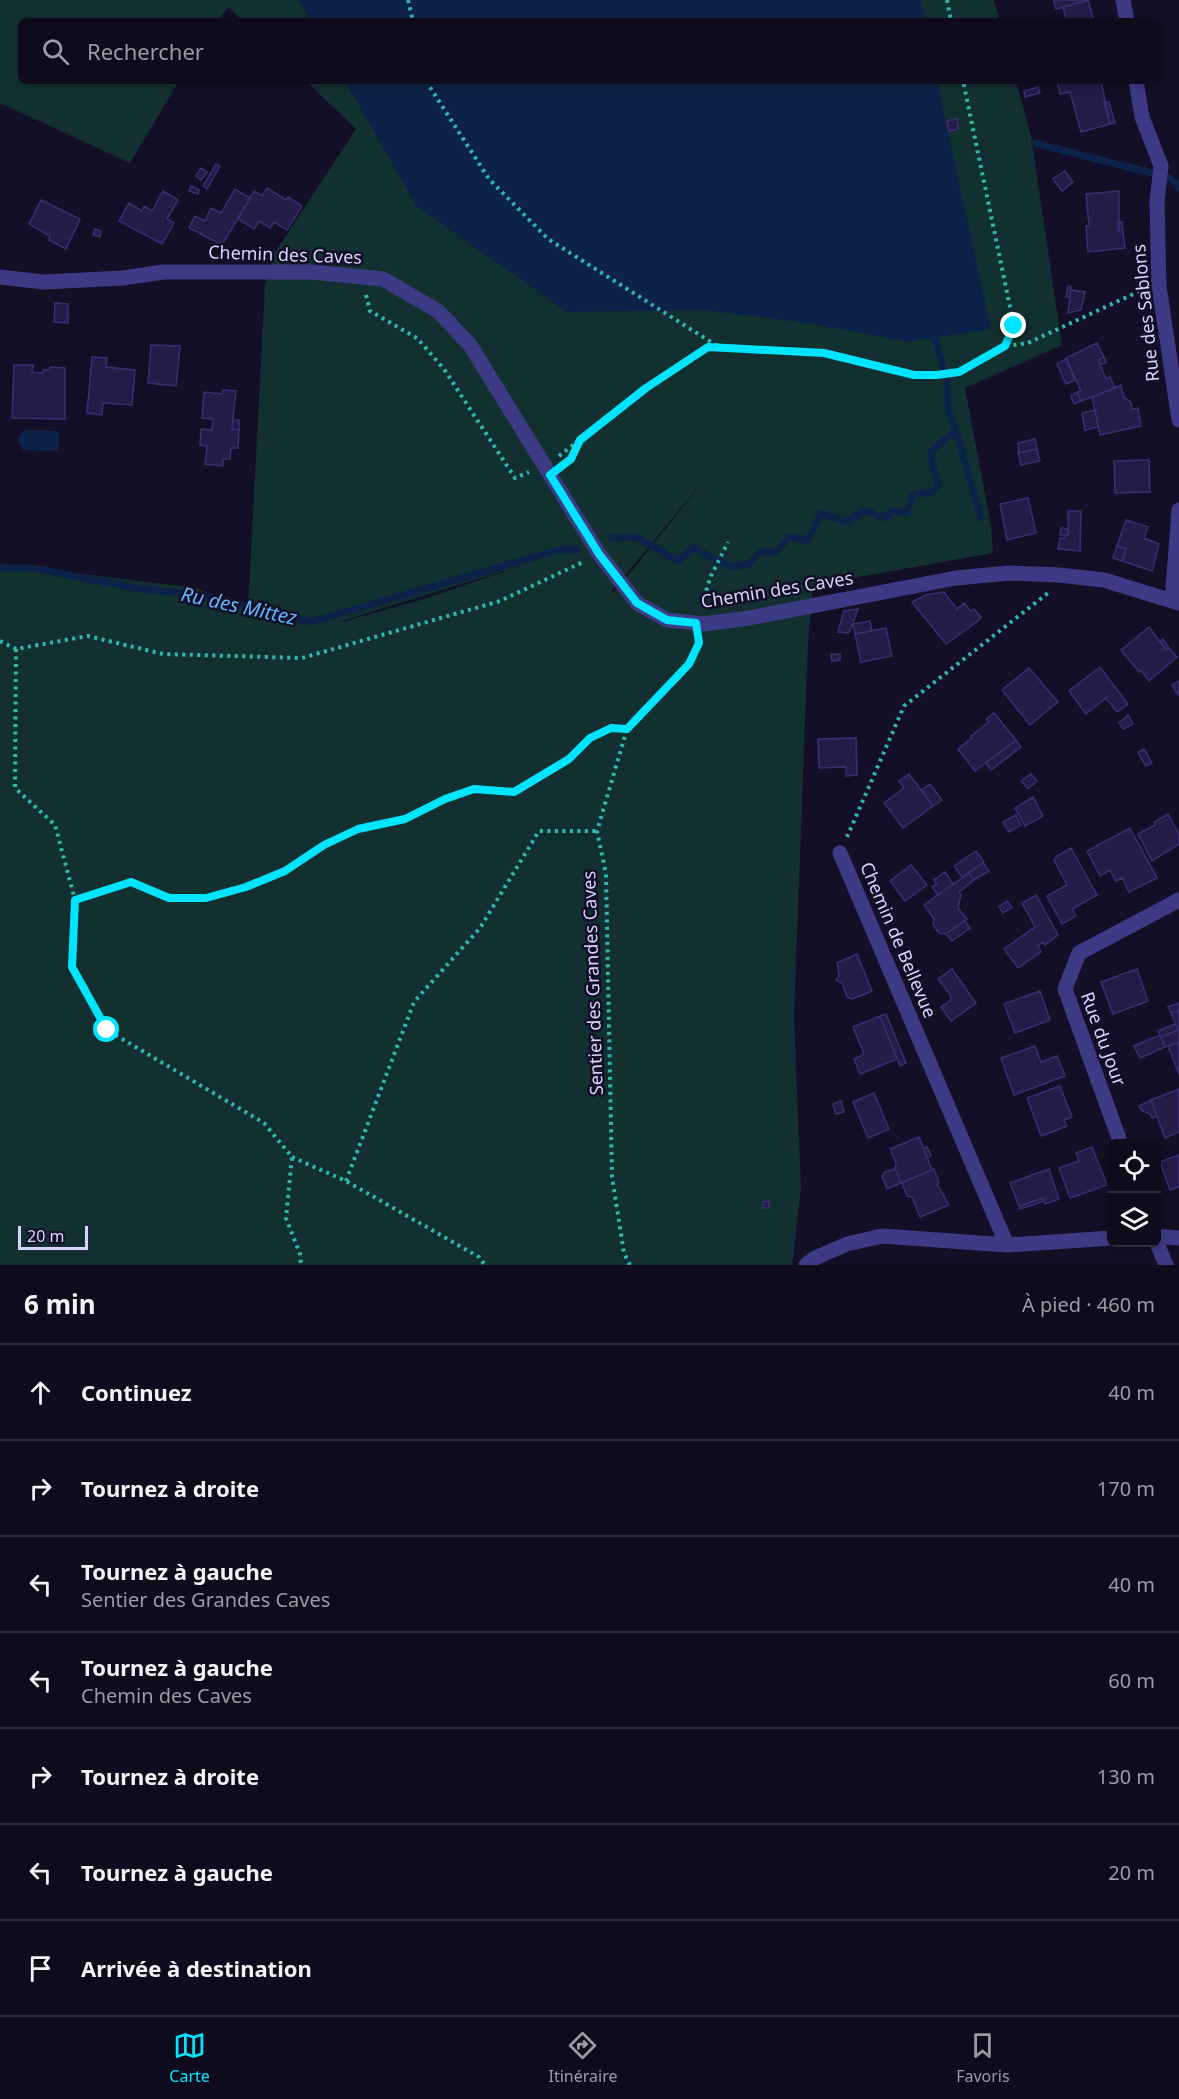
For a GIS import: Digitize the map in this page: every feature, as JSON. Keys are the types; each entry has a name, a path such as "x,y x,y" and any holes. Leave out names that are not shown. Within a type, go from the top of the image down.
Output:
{"street":[{"path":"1123,0 1126,18"},
{"name":"Rue des Sablons","path":"1136,84 1142,117 1160,173 1156,250 1165,335 1179,420"},
{"name":"Chemin des Caves","path":"0,277 44,282 123,278 164,272 311,272 382,279 438,311 470,345 599,554 637,603 667,620 696,623 749,618 956,578 1009,573 1104,580 1176,602"},
{"path":"1176,602 1179,510"},
{"name":"Chemin de Bellevue","path":"840,853 1007,1245"},
{"name":"Rue du Jour","path":"1120,1139 1065,989 1079,953 1179,900"},
{"path":"806,1265 815,1258 847,1244 882,1236 979,1241 1007,1245 1107,1238"},
{"path":"1161,1236 1179,1238"},
{"path":"1158,1247 1166,1265"}],"path":[{"path":"408,0 412,18"},
{"path":"947,0 950,18"},
{"path":"428,84 489,179 548,239 719,347"},
{"path":"964,84 1014,326 1005,346"},
{"path":"365,277 370,311 417,338 444,369 515,478"},
{"path":"547,470 580,440 663,376 708,347 824,353 914,375 959,372 1005,346 1028,343 1142,290 1159,286"},
{"path":"547,470 571,459 580,440"},
{"name":"Sentier des Grandes Caves","path":"630,1265 624,1253 612,1177 606,874 597,831 627,729 689,664 699,643 696,623 710,578 728,542"},
{"path":"0,641 16,649 88,636 163,654 302,658 500,601 599,554"},
{"name":"Chemin de Bellevue","path":"840,853 904,706 1052,590 1059,575"},
{"path":"16,649 15,788 55,825 75,900 72,967 107,1030 264,1123 292,1157 346,1181 479,1257 485,1265"},
{"path":"75,900 131,882 169,898 206,898 246,887 285,871 324,845 358,829 405,819 445,799 474,789 514,792 569,759 590,738 611,728 627,729"},
{"path":"346,1181 414,1002 480,928 539,831 597,831"},
{"path":"292,1157 286,1218 300,1254 301,1265"}],"green space":[{"path":"0,0 994,0 999,18 240,18 228,7 220,18 18,18 18,84 177,84 130,163 0,103"},
{"path":"309,84 1017,84 1031,136 1062,345 965,388 991,525 993,553 813,585 808,643 794,1016 801,1189 792,1265 0,1265 0,564 196,588 248,609 265,285 274,254 356,129","holes":["711,472 614,593 612,591","520,566 427,598 342,622"]}],"water":[{"path":"299,0 921,0 924,18 309,18"},
{"path":"347,84 938,84 991,329 908,342 813,324 702,310 567,312 417,207"},
{"path":"23,430 59,431 58,451 22,450 22,445 17,441"}],"building":[{"path":"1053,0 1090,0 1056,9"},
{"path":"1088,0 1093,18 1066,18 1063,7"},
{"path":"1058,84 1102,84 1110,124 1081,132 1070,92 1060,94"},
{"path":"1038,87 1040,93 1025,97 1024,91"},
{"path":"1109,102 1115,123 1110,124 1104,103"},
{"path":"957,119 958,129 949,131 947,121"},
{"path":"216,164 220,166 207,189 203,186"},
{"path":"201,168 207,172 201,180 196,176"},
{"path":"1065,171 1073,182 1062,191 1053,179"},
{"path":"191,186 199,190 198,194 189,191"},
{"path":"267,188 286,200 288,197 302,206 287,230 274,222 270,228 259,221 254,229 238,219 254,191 262,196"},
{"path":"235,189 250,198 222,245 189,228 195,216 205,221 211,208 221,213"},
{"path":"163,191 178,200 167,219 174,223 162,244 119,221 129,203 142,211 144,206 152,211"},
{"path":"1119,191 1119,232 1123,232 1125,248 1088,252 1086,226 1089,226 1086,194"},
{"path":"41,200 80,219 66,249 49,240 50,236 29,224"},
{"path":"1122,222 1123,232 1119,232 1118,223"},
{"path":"95,229 101,231 100,237 93,235"},
{"path":"1068,286 1071,287 1070,297 1066,297"},
{"path":"1071,290 1085,292 1081,310 1068,313"},
{"path":"55,303 68,304 68,323 54,322"},
{"path":"1097,343 1104,357 1098,360 1106,379 1110,377 1115,388 1081,401 1077,392 1081,391 1066,358"},
{"path":"151,345 180,346 176,386 148,383"},
{"path":"92,357 107,358 106,367 135,370 132,405 103,403 102,415 87,413"},
{"path":"1104,357 1106,362 1100,365 1098,360"},
{"path":"1066,359 1075,380 1066,384 1057,364"},
{"path":"14,365 33,365 32,372 43,373 43,370 50,370 50,367 65,368 65,419 12,418"},
{"path":"1121,385 1124,398 1131,402 1132,409 1138,408 1141,426 1100,435 1092,397"},
{"path":"223,390 236,391 232,429 239,430 238,448 231,448 230,459 223,459 223,466 205,464 207,446 200,445 201,429 212,430 213,419 202,418 204,392 222,394"},
{"path":"1077,392 1081,401 1074,404 1071,396"},
{"path":"1095,410 1098,427 1085,430 1082,413"},
{"path":"239,420 239,430 232,429 233,421"},
{"path":"1035,439 1037,449 1019,453 1018,443"},
{"path":"1037,449 1040,461 1021,465 1018,453"},
{"path":"1149,460 1150,492 1115,493 1114,461"},
{"path":"1028,498 1036,533 1007,540 1000,504"},
{"path":"1068,511 1081,511 1080,551 1058,549 1060,538 1064,539 1064,535 1068,535"},
{"path":"1126,520 1148,527 1144,538 1159,544 1152,571 1122,561 1126,549 1117,546"},
{"path":"1061,528 1068,529 1068,535 1060,535"},
{"path":"1117,546 1126,549 1122,561 1113,558"},
{"path":"944,592 957,609 964,603 981,617 946,644 912,602 926,595"},
{"path":"858,609 849,633 838,632 844,611"},
{"path":"870,621 872,631 855,634 853,624"},
{"path":"1149,627 1166,650 1169,648 1177,657 1149,681 1121,650"},
{"path":"886,628 892,656 861,662 855,634"},
{"path":"1163,639 1169,648 1166,650 1160,641"},
{"path":"831,654 840,654 840,660 832,661"},
{"path":"1100,667 1128,704 1117,712 1106,698 1086,714 1069,691"},
{"path":"1029,668 1058,702 1030,725 1002,690"},
{"path":"1179,681 1179,695 1178,695 1172,685"},
{"path":"994,713 1016,740 975,771 958,749 989,722 986,719"},
{"path":"1128,715 1133,724 1123,729 1119,723"},
{"path":"856,738 857,775 846,776 846,767 819,768 818,739"},
{"path":"1016,740 1021,747 991,770 986,763"},
{"path":"1144,749 1152,763 1146,766 1138,752"},
{"path":"909,774 933,806 903,828 884,803 904,788 899,781"},
{"path":"1031,774 1037,781 1028,789 1021,781"},
{"path":"930,784 942,800 933,806 922,790"},
{"path":"1033,797 1043,816 1025,826 1015,808"},
{"path":"1168,814 1179,834 1179,844 1152,861 1138,834 1155,825 1154,822"},
{"path":"1016,815 1021,825 1009,832 1003,822"},
{"path":"1130,828 1157,878 1129,892 1122,878 1116,881 1110,870 1100,876 1087,851"},
{"path":"1071,848 1097,895 1072,909 1076,916 1062,924 1047,896 1067,885 1054,860"},
{"path":"976,851 984,862 962,877 954,866"},
{"path":"983,863 989,871 974,880 969,873"},
{"path":"911,865 927,885 905,901 890,881"},
{"path":"945,872 953,884 938,895 932,887 937,884 934,880"},
{"path":"969,873 974,880 959,892 961,895 958,908 967,919 946,934 939,933 933,925 934,919 924,905"},
{"path":"1036,895 1058,935 1045,945 1043,942 1038,946 1041,952 1018,968 1004,949 1035,927 1022,903"},
{"path":"1007,901 1012,907 1003,913 999,907"},
{"path":"965,921 970,928 952,941 946,934"},
{"path":"857,954 872,991 852,999 847,997 842,983 836,980 839,976 837,963"},
{"path":"952,969 976,1003 951,1021 941,1007 950,1001 951,996 938,979"},
{"path":"1137,969 1148,1001 1113,1014 1101,982"},
{"path":"1040,991 1050,1020 1015,1033 1004,1004"},
{"path":"1179,1003 1179,1010 1171,1013 1168,1007"},
{"path":"1179,1010 1179,1042 1165,1047 1161,1037 1178,1030 1171,1013"},
{"path":"886,1014 906,1063 900,1066 880,1016"},
{"path":"880,1016 897,1059 860,1074 854,1059 864,1054 853,1027"},
{"path":"1175,1024 1178,1030 1161,1037 1158,1031"},
{"path":"1160,1035 1165,1047 1140,1058 1134,1046"},
{"path":"1179,1042 1179,1074 1168,1046"},
{"path":"1035,1046 1041,1062 1057,1056 1065,1076 1014,1095 1001,1058"},
{"path":"1060,1086 1072,1117 1064,1120 1067,1126 1041,1136 1027,1098"},
{"path":"1179,1089 1179,1132 1165,1138 1151,1100"},
{"path":"874,1093 889,1129 868,1138 853,1102"},
{"path":"1151,1100 1157,1116 1152,1118 1139,1106"},
{"path":"841,1101 844,1112 836,1114 833,1104"},
{"path":"919,1137 932,1170 901,1183 890,1149"},
{"path":"927,1147 931,1156 927,1158 923,1148"},
{"path":"1092,1147 1107,1185 1070,1198 1059,1168 1079,1161 1076,1153"},
{"path":"1179,1155 1179,1187 1170,1190 1161,1162"},
{"path":"895,1169 901,1183 887,1189 882,1176 885,1172"},
{"path":"934,1169 939,1183 937,1184 949,1205 920,1217 912,1197 907,1196 902,1183"},
{"path":"1049,1169 1059,1199 1045,1204 1043,1198 1019,1206 1010,1183"},
{"path":"1043,1198 1044,1201 1020,1209 1019,1206"},
{"path":"769,1201 769,1208 763,1208 763,1202"}],"waterway":[{"path":"1034,143 1168,177 1177,183 1179,188"},
{"name":"Ru des Mittez","path":"932,329 944,370"},
{"name":"Ru des Mittez","path":"612,538 636,537 678,561 694,548 730,567 750,564 759,552 776,552 789,537 808,540 821,513 846,522 865,510 884,518 892,511 907,513 913,495 932,492 939,484 932,464 931,451 956,431 948,410 947,382"},
{"path":"956,431 981,518"},
{"name":"Ru des Mittez","path":"0,568 33,568 140,589 194,594 311,622 558,550 577,549"}],"route":[{"path":"107,1030 72,967 75,900 131,882 169,898 206,898 246,887 285,871 324,845 358,829 405,819 445,799 474,789 514,792 569,759 590,738 611,728 627,729 689,664 699,643 696,623 667,620 637,603 599,554 550,475 571,459 580,440 646,388 708,347 824,353 914,375 959,372 1005,346 1014,326"}]}
